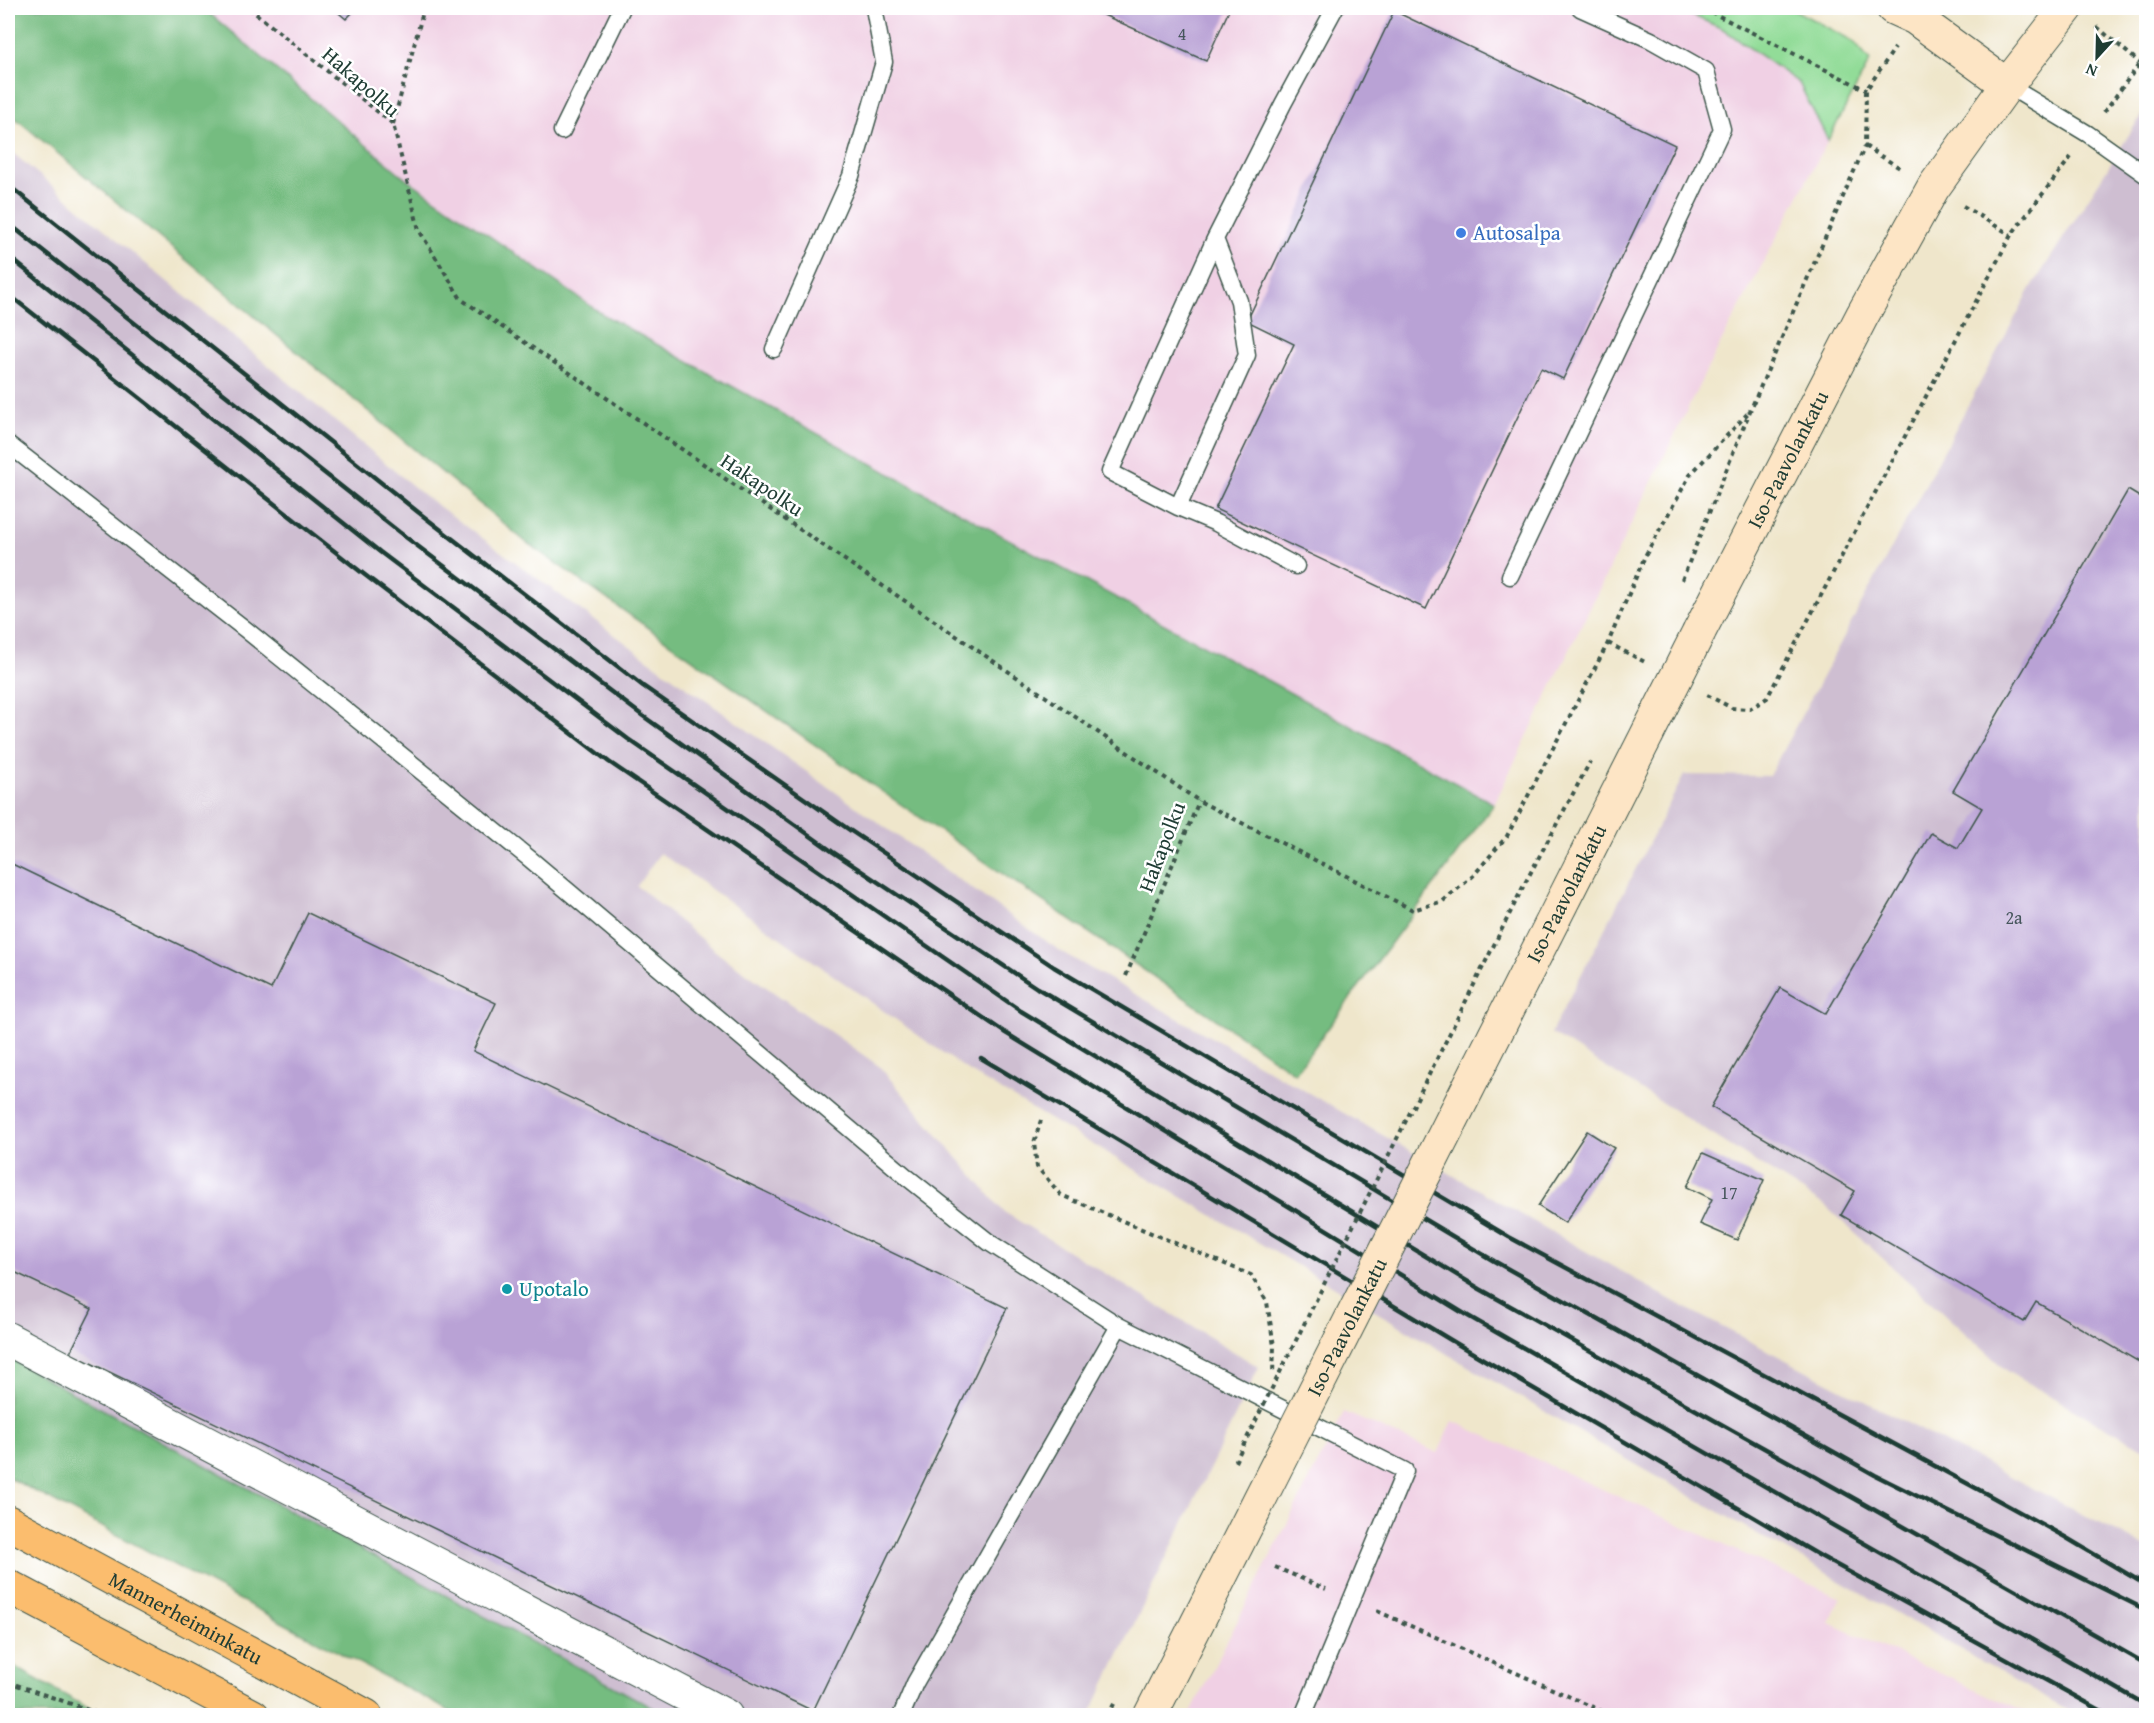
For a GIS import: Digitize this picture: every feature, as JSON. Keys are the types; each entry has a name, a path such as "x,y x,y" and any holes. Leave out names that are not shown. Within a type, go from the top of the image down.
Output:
{"main road":[{"path":"1904,13 2007,85"},
{"name":"Iso-Paavolankatu","path":"1150,1716 1856,327 1933,188 2007,85 2079,14"},
{"name":"Mannerheiminkatu","path":"8,1522 366,1716"},
{"path":"8,1586 253,1716"}],"street":[{"path":"8,1339 726,1716"}],"lane":[{"path":"562,131 622,8"},
{"path":"774,349 851,176 884,62 874,8"},
{"path":"1296,566 1216,523 1178,507 1110,472 1215,239 1283,104 1335,8"},
{"path":"1510,576 1722,129 1706,71 1651,40 1580,8"},
{"path":"2007,85 2088,134 2146,175"},
{"path":"1178,507 1247,354 1239,301 1215,239"},
{"path":"8,444 245,629 530,859 917,1185 990,1243 1119,1326 1405,1471 1303,1716"},
{"path":"902,1716 915,1683 1119,1326"}],"path":[{"name":"Hakapolku","path":"249,8 393,124 419,230 461,299 1199,801 1126,976"},
{"path":"393,124 424,8"},
{"path":"1703,8 1866,90"},
{"path":"1681,584 1750,411 1865,146 1866,90 1904,13"},
{"path":"2079,14 2140,63"},
{"path":"1701,692 1732,708 1741,709 1750,709 1767,698 2011,235 2146,55"},
{"path":"1199,801 1413,910 1443,901 1473,876 1507,836 1608,643 1644,556 1690,475 1750,411"},
{"path":"1608,643 1649,665"},
{"path":"1640,668 1646,657"},
{"path":"1231,1471 1524,885 1590,761"},
{"path":"1041,1120 1034,1143 1037,1167 1060,1195 1251,1275 1267,1302"},
{"path":"1275,1567 1613,1716"},
{"path":"8,1682 106,1716"},
{"path":"1108,1716 1119,1694"}],"shaded area":[{"path":"203,8 1791,8 1853,41 1870,61 1708,367 1494,804 604,315 404,177"},
{"path":"2146,108 2146,1450 2008,1372 1824,1205 1551,1033 1684,775 1769,776 2030,290"},
{"path":"8,149 425,496 657,666 1060,951 1680,1305 2146,1547 2146,1715 2075,1715 1593,1440 970,1072 660,853 637,886 719,954 879,1066 1004,1212 1259,1367 1090,1715 666,1715 8,1358"},
{"path":"1344,1412 1438,1453 1453,1421 1840,1598 1830,1623 2031,1715 1189,1716"}],"green space":[{"path":"8,8 203,8 404,177 604,315 1494,804 1295,1073 868,782 527,543 8,112"},
{"path":"1676,8 1791,8 1853,41 1870,61 1828,140 1799,83 1723,29"},
{"path":"8,1358 666,1715 457,1715 8,1477"},
{"path":"8,1663 100,1715 8,1715"}],"building":[{"path":"333,8 357,8 346,19"},
{"path":"1088,8 1230,8 1206,61"},
{"name":"Autosalpa","path":"1394,11 1675,145 1563,379 1541,368 1426,609 1215,509 1294,344 1247,321"},
{"path":"2128,490 2146,501 2146,1366 2036,1302 2024,1322 1841,1215 1855,1191 1711,1107 1780,988 1826,1014 1931,833 1958,848 1982,808 1953,791"},
{"name":"Upotalo","path":"8,862 271,989 308,913 496,1003 473,1051 1007,1308 813,1711 70,1353 92,1309 8,1269"},
{"path":"1587,1131 1614,1148 1565,1223 1538,1206"},
{"path":"1703,1153 1764,1180 1737,1240 1700,1224 1712,1199 1687,1187"}],"railway":[{"path":"8,185 418,512 643,686 851,831 1054,967 1509,1237 1985,1493 2146,1585"},
{"path":"8,223 399,532 643,716 833,852 1037,988 1494,1261 1875,1475 2146,1610"},
{"path":"8,256 380,552 628,739 1021,1011 1480,1289 2146,1664"},
{"path":"8,294 361,572 609,762 1004,1032 1468,1316 2146,1705"},
{"path":"981,1058 1459,1345 1822,1557 2111,1716"}],"place":[{"name":"Autosalpa","path":"1461,233"},
{"name":"Upotalo","path":"507,1289"}]}
